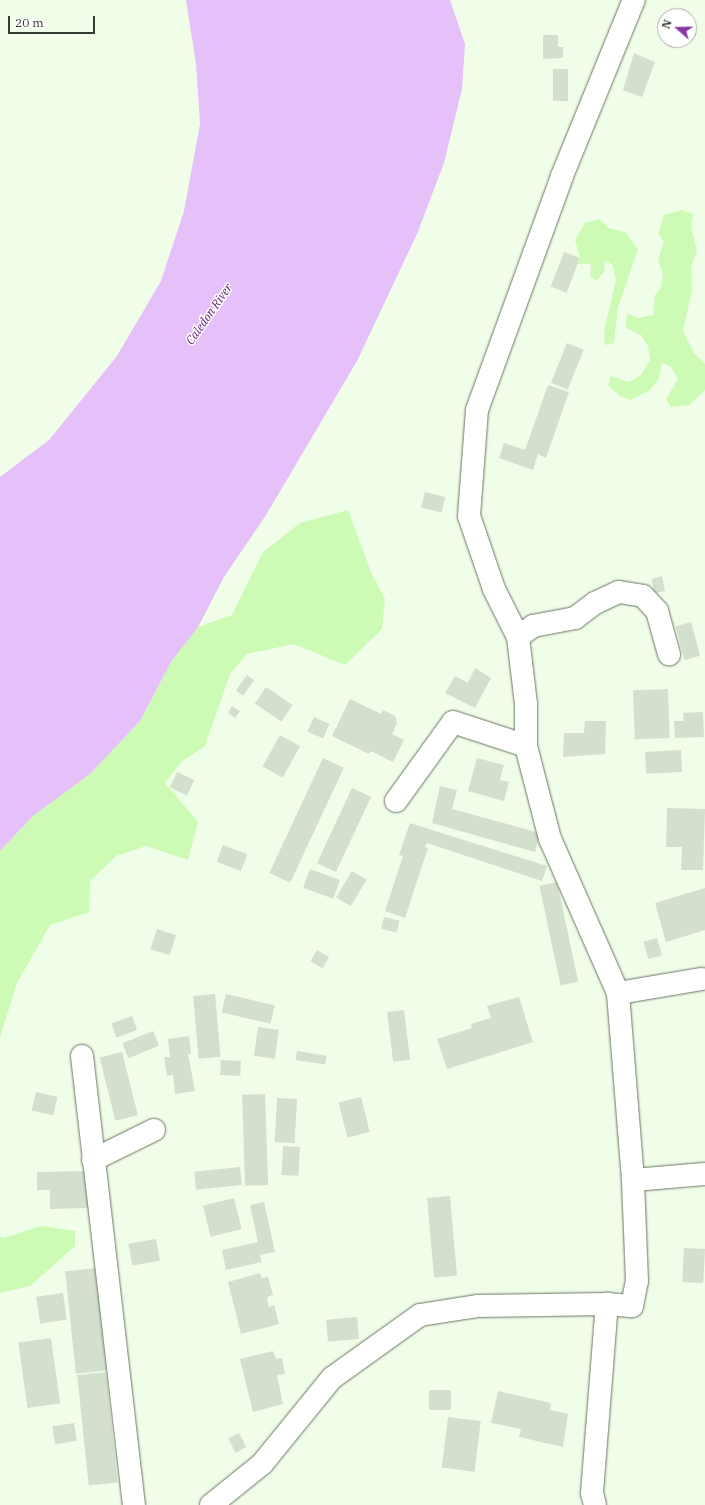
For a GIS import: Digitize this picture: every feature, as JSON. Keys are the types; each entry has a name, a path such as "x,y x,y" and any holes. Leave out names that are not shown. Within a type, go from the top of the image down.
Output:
{"street":[{"path":"211,1505 262,1464 332,1378 420,1315 478,1306 607,1304 632,1306 637,1281 633,1180 618,992 550,839 526,746 526,704 518,637 494,589 469,516 477,410 562,176 634,0"},
{"path":"518,637 533,626 575,618 595,603 619,592 643,596 657,611 669,654"},
{"path":"396,801 453,722 526,746"},
{"path":"618,992 653,989 702,979"},
{"path":"82,1056 134,1505"},
{"path":"93,1160 154,1130"},
{"path":"633,1180 705,1174"},
{"path":"596,1505 592,1492 607,1304"}],"green space":[{"path":"682,210 693,214 691,227 697,251 691,267 692,290 683,331 694,353 705,364 705,390 689,405 671,407 666,399 678,379 671,367 662,363 658,380 649,391 630,400 620,396 608,385 611,376 629,382 641,375 650,360 648,346 641,335 626,328 627,314 639,318 653,315 655,295 661,287 663,274 658,260 664,242 658,234 664,215"},
{"path":"600,219 608,228 625,232 638,249 618,308 614,343 605,345 604,331 616,280 613,265 605,260 604,272 596,281 590,276 591,264 578,264 580,258 575,240 585,223"},
{"path":"348,510 371,572 385,599 382,629 345,665 294,644 247,654 230,674 205,746 181,762 165,783 198,822 188,860 146,846 116,856 90,881 89,912 50,925 17,983 0,1037 0,851 33,816 90,774 140,721 171,662 198,627 232,615 263,552 300,523"},
{"path":"41,1226 75,1231 75,1246 30,1286 0,1293 0,1236 4,1238"}],"water":[{"name":"Caledon River","path":"186,0 450,0 465,44 462,89 444,163 417,234 357,361 266,515 224,577 198,627 171,662 140,721 90,774 33,816 0,851 0,477 49,440 117,356 161,281 184,211 200,124 196,64"}],"building":[{"path":"543,35 558,35 558,47 563,47 563,58 543,59"},
{"path":"634,53 655,62 642,97 623,90"},
{"path":"553,69 568,69 568,101 553,101"},
{"path":"564,252 580,258 567,293 551,287"},
{"path":"567,343 584,350 568,390 551,383"},
{"path":"548,385 569,392 546,458 538,454 533,470 499,458 504,443 525,450"},
{"path":"425,492 445,497 442,513 421,508"},
{"path":"662,576 665,591 654,593 652,579"},
{"path":"691,622 700,656 685,660 676,626"},
{"path":"475,668 491,678 475,708 445,693 455,676 468,683"},
{"path":"247,675 254,680 243,696 236,690"},
{"path":"266,687 293,705 281,721 255,704"},
{"path":"668,689 670,738 635,739 633,690"},
{"path":"350,699 381,714 383,710 395,716 397,723 392,734 404,740 393,762 371,751 369,754 332,736"},
{"path":"232,706 240,711 235,718 228,713"},
{"path":"703,712 704,737 675,738 674,721 684,721 683,713"},
{"path":"314,717 330,724 323,739 307,732"},
{"path":"585,721 606,721 605,754 563,757 564,733 584,733"},
{"path":"280,735 300,746 283,778 263,766"},
{"path":"681,750 682,772 646,774 645,752"},
{"path":"323,758 344,768 290,883 269,873"},
{"path":"477,758 504,765 500,780 509,782 504,801 468,791"},
{"path":"177,772 194,780 187,795 170,787"},
{"path":"440,786 457,790 452,809 540,833 535,852 432,823"},
{"path":"352,788 371,797 336,872 317,863"},
{"path":"667,808 705,809 703,870 681,870 682,847 666,847"},
{"path":"410,823 547,866 542,881 427,843 425,847 428,848 405,918 385,911 403,856 399,855"},
{"path":"223,845 247,854 241,871 217,862"},
{"path":"310,869 340,880 333,899 303,888"},
{"path":"352,871 367,880 351,906 336,898"},
{"path":"557,882 578,982 561,986 539,886"},
{"path":"705,888 705,930 666,942 655,903"},
{"path":"384,917 400,921 397,933 381,929"},
{"path":"157,929 176,935 170,955 151,949"},
{"path":"657,938 662,955 649,959 644,942"},
{"path":"317,950 329,957 323,968 311,961"},
{"path":"215,994 220,1057 199,1059 193,996"},
{"path":"226,994 275,1005 270,1024 222,1013"},
{"path":"519,997 533,1042 447,1069 437,1039 472,1028 471,1024 491,1018 487,1006"},
{"path":"404,1010 410,1060 393,1062 387,1012"},
{"path":"132,1016 137,1030 116,1038 111,1024"},
{"path":"258,1027 279,1030 275,1059 254,1056"},
{"path":"153,1031 159,1046 128,1058 122,1043"},
{"path":"189,1036 191,1054 188,1054 195,1091 175,1094 173,1075 167,1076 164,1057 170,1057 168,1039"},
{"path":"297,1051 327,1056 325,1065 296,1060"},
{"path":"122,1052 138,1115 115,1121 100,1058"},
{"path":"221,1060 241,1061 240,1076 220,1075"},
{"path":"36,1092 57,1097 53,1115 32,1111"},
{"path":"265,1094 268,1185 245,1186 242,1095"},
{"path":"361,1097 370,1132 347,1137 339,1103"},
{"path":"277,1098 297,1099 295,1143 275,1142"},
{"path":"283,1146 300,1147 298,1176 281,1175"},
{"path":"240,1167 242,1185 196,1190 194,1172"},
{"path":"88,1171 88,1208 50,1209 50,1190 37,1190 37,1172"},
{"path":"450,1196 457,1276 434,1278 427,1198"},
{"path":"234,1198 242,1229 211,1237 203,1206"},
{"path":"264,1202 275,1252 260,1255 262,1262 226,1270 222,1250 258,1242 250,1205"},
{"path":"156,1239 160,1261 132,1266 128,1244"},
{"path":"684,1248 705,1249 703,1283 682,1282"},
{"path":"96,1268 107,1370 76,1374 65,1271"},
{"path":"260,1273 262,1278 268,1277 273,1295 267,1297 269,1307 274,1305 279,1324 241,1334 228,1282"},
{"path":"63,1293 67,1320 40,1323 36,1297"},
{"path":"357,1317 359,1339 328,1342 326,1320"},
{"path":"51,1338 60,1403 28,1408 18,1343"},
{"path":"273,1351 276,1359 282,1358 285,1374 277,1375 283,1404 253,1412 240,1359"},
{"path":"106,1372 118,1482 89,1485 77,1375"},
{"path":"429,1390 451,1390 451,1410 429,1410"},
{"path":"498,1391 551,1403 550,1410 568,1414 563,1447 519,1437 521,1429 491,1423"},
{"path":"448,1417 481,1421 475,1472 442,1468"},
{"path":"74,1423 77,1441 55,1444 52,1426"},
{"path":"239,1433 246,1447 236,1453 228,1438"}]}
